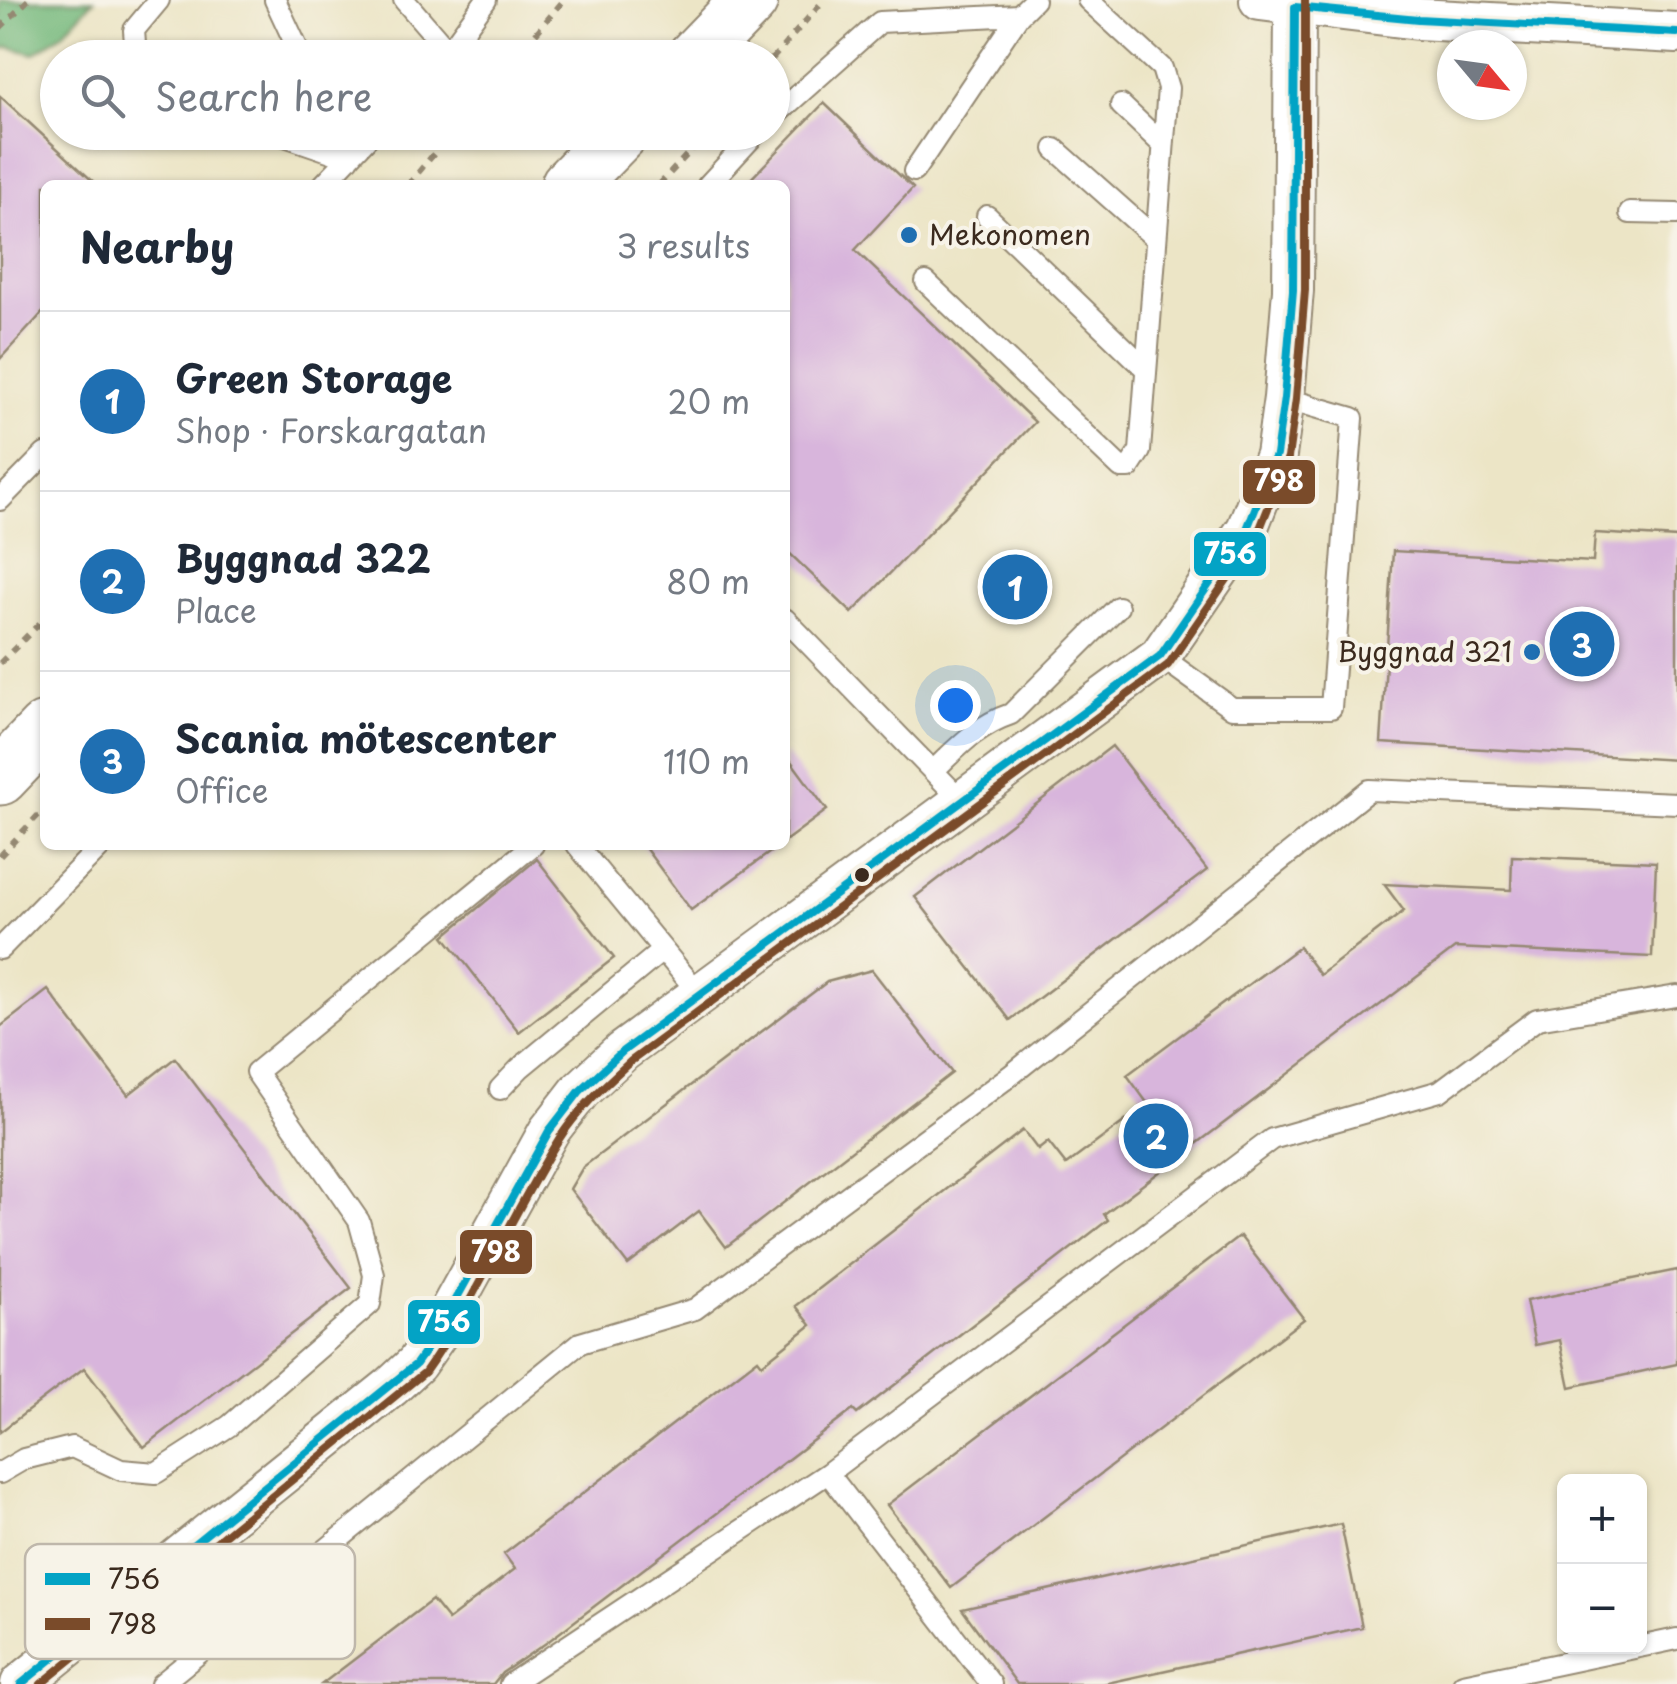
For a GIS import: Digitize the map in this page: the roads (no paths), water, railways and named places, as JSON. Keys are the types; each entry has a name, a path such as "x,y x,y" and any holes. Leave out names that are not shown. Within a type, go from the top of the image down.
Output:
{"main road":[{"path":"673,40 705,0"},
{"path":"711,40 750,0"},
{"path":"560,180 584,150"},
{"path":"574,180 603,150"},
{"path":"0,777 40,735"}],"street":[{"path":"194,1544 416,1364 437,1334 549,1131 580,1091 624,1051 1160,656 1247,529 1276,455 1293,290 1282,2 1419,9 1677,32"},
{"path":"21,1684 52,1659"}],"lane":[{"path":"135,40 134,30 159,0"},
{"path":"275,0 294,40"},
{"path":"404,0 435,40"},
{"path":"457,40 486,0"},
{"path":"926,282 1121,468 1128,468 1140,451 1168,88 1162,68 1088,0"},
{"path":"790,102 880,22 1026,8"},
{"path":"914,171 1026,8"},
{"path":"1121,104 1163,145"},
{"path":"1054,148 1156,238"},
{"path":"326,150 349,158"},
{"path":"346,150 349,158"},
{"path":"329,180 356,150"},
{"path":"713,180 741,150"},
{"path":"1630,213 1677,214"},
{"path":"987,216 1146,369"},
{"path":"1160,656 1232,708 1330,708 1352,418 1284,398"},
{"path":"0,500 40,459"},
{"path":"933,771 973,732 992,719 1011,714 1118,607"},
{"path":"790,624 962,801"},
{"path":"333,1544 580,1343 695,1309 1010,1075 1369,790 1677,803"},
{"path":"0,948 97,850"},
{"path":"0,1473 24,1460 72,1447 120,1470 156,1473 229,1426 370,1304 374,1275 359,1221 256,1072 527,850"},
{"path":"581,850 700,995"},
{"path":"500,1089 520,1068 663,950"},
{"path":"510,1684 828,1473 1272,1139 1440,1091 1538,1019 1677,996"},
{"path":"828,1473 990,1684"},
{"path":"1463,1684 1677,1639"},
{"path":"161,1684 192,1659"}],"place":[{"name":"Mekonomen","path":"909,235"},
{"name":"Green Storage","path":"1015,587"},
{"name":"Scania mötescenter","path":"1582,644"},
{"name":"Byggnad 321","path":"1532,652"},
{"name":"Byggnad 322","path":"1156,1136"}]}
